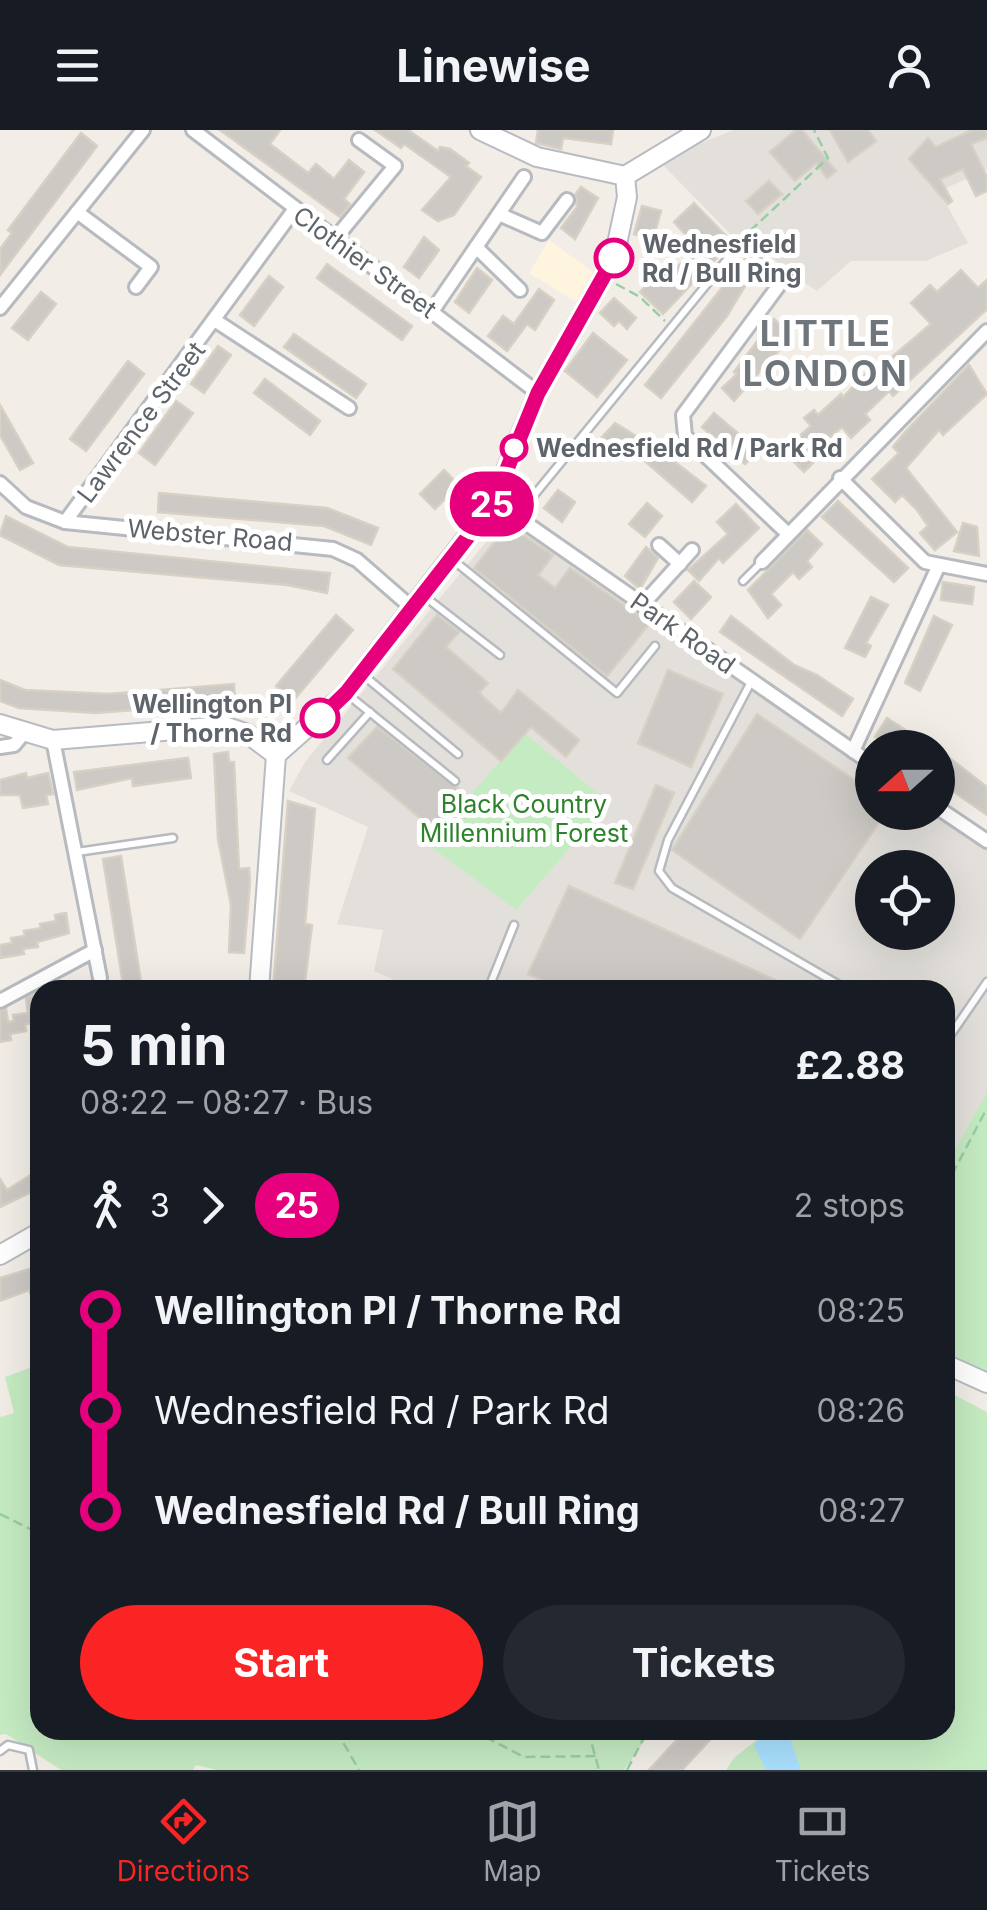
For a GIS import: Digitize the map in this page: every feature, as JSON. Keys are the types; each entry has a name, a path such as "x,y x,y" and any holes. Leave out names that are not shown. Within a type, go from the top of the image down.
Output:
{"main road":[{"path":"480,130 552,162 625,176 701,130"},
{"path":"260,980 276,756 346,693 492,506 538,393 605,278 622,232 625,176"},
{"path":"0,724 53,740 224,726 248,734 276,756"},
{"path":"0,1255 30,1238"},
{"path":"955,1369 987,1384"}],"street":[{"path":"0,308 143,130"},
{"name":"Clothier Street","path":"193,130 538,393"},
{"path":"334,240 394,166 359,140"},
{"path":"433,310 524,178"},
{"path":"499,214 542,232 567,200"},
{"name":"Lawrence Street","path":"66,522 294,210"},
{"path":"77,212 167,277"},
{"path":"476,247 520,290"},
{"path":"136,287 151,267"},
{"path":"785,276 683,415 683,427 697,448 787,533"},
{"name":"Lawrence Street","path":"216,321 349,408"},
{"path":"762,562 987,331"},
{"path":"840,478 925,562 987,574"},
{"name":"Webster Road","path":"0,484 26,507 66,522 333,549 357,560 417,602"},
{"name":"Park Road","path":"492,506 516,517 855,753"},
{"path":"659,545 680,564"},
{"path":"642,605 692,550"},
{"path":"852,751 938,567"},
{"path":"0,747 14,744 23,734"},
{"path":"53,740 100,978"},
{"path":"955,819 987,841"},
{"path":"39,980 95,950"},
{"path":"0,1001 30,985"}],"lane":[{"path":"516,517 743,240"},
{"path":"452,559 617,693 655,646"},
{"path":"743,581 762,562"},
{"path":"417,602 500,655"},
{"path":"361,674 458,754"},
{"path":"752,681 668,840 659,871 672,888 831,980"},
{"path":"346,693 456,781"},
{"path":"327,760 370,712"},
{"path":"76,852 173,838"},
{"path":"492,980 514,925"},
{"path":"955,1028 987,982"},
{"path":"0,1751 8,1745 28,1750 33,1770"}],"path":[{"path":"743,240 828,158 814,130"},
{"path":"605,278 640,297 670,326"},
{"path":"955,1169 987,1108"},
{"path":"0,1514 30,1529"},
{"path":"342,1740 360,1770"},
{"path":"491,1740 524,1757 596,1756"},
{"path":"591,1740 599,1770"},
{"path":"626,1770 642,1740"}],"shaded area":[{"path":"733,130 987,130 987,170 939,191 968,243 926,261 851,261 817,291 786,271 746,232 734,238 664,166 694,146"},
{"path":"549,240 594,273 576,302 529,273"},
{"path":"505,519 855,762 855,830 955,829 987,850 987,1092 955,1149 955,980 392,980 374,971 383,930 337,924 368,827 289,791 305,762"}],"green space":[{"name":"Black Country Millennium Forest","path":"525,733 609,803 516,910 427,844"},
{"path":"987,1092 987,1373 955,1356 955,1149"},
{"path":"30,1368 30,1740 645,1740 624,1770 217,1770 196,1765 193,1770 61,1770 6,1734 0,1735 0,1417 14,1413 5,1377"},
{"path":"955,1395 987,1412 987,1770 726,1770 756,1740 955,1740"}],"water":[{"path":"758,1740 791,1740 801,1770 766,1770 754,1746"}],"building":[{"path":"220,130 280,130 270,144 308,173 316,164 334,179 349,160 364,172 344,199 350,204 340,217"},
{"path":"375,130 408,130 438,151 440,147 450,149 469,163 466,166 481,177 454,215 438,221 422,210 451,177 404,144 401,148"},
{"path":"538,130 613,130 611,144 563,138 561,149 536,143"},
{"path":"796,130 802,130 836,171 827,178 816,163 795,181 770,152"},
{"path":"830,130 868,130 876,141 848,162"},
{"path":"972,130 987,130 987,138 971,144 987,177 987,191 976,196 963,169 940,179 952,201 948,204 909,159 928,138 936,147"},
{"path":"81,133 97,146 0,275 0,249 12,233 8,230"},
{"path":"769,181 782,194 758,214 746,201"},
{"path":"581,187 598,198 575,239 561,228 577,207 575,195"},
{"path":"694,203 732,242 663,314 640,292 671,260 677,267 698,248 674,222"},
{"path":"642,206 661,211 653,239 634,234"},
{"path":"424,237 439,250 419,278 404,267"},
{"path":"755,246 770,260 745,286 727,316 661,398 645,385"},
{"path":"327,264 412,326 402,340 317,278"},
{"path":"477,268 492,280 469,313 455,302"},
{"path":"961,270 978,288 987,280 987,309 893,396 889,391 865,414 870,420 851,438 842,427 807,457 813,463 804,472 789,457 801,445 796,439 811,426 804,418 814,410 818,415 841,394 843,397 882,357 886,362 931,324 911,303 930,285 937,292"},
{"path":"269,276 283,287 254,326 240,315"},
{"path":"539,289 554,300 535,330 527,324 507,351 488,336 503,316 514,324"},
{"path":"41,292 56,304 28,340 12,328"},
{"path":"614,298 636,318 627,329 619,321 614,326 600,313"},
{"path":"774,319 792,336 734,401 722,388 737,374 734,372"},
{"path":"593,333 627,360 597,397 565,371"},
{"path":"294,334 366,384 356,398 284,347"},
{"path":"218,346 231,355 204,393 191,384"},
{"path":"128,361 144,374 86,451 70,439"},
{"path":"969,365 987,394 943,435 939,430 906,468 957,532 935,550 920,533 928,526 917,510 902,495 895,502 872,479 899,453 893,447 905,432"},
{"path":"265,379 320,421 310,435 254,393"},
{"path":"176,401 193,413 155,465 139,453"},
{"path":"0,405 33,463 20,470 0,435"},
{"path":"714,413 759,451 745,464 702,427"},
{"path":"615,423 706,486 692,502 646,462 631,452 628,456 602,437"},
{"path":"444,470 459,485 435,509 420,494"},
{"path":"558,490 575,502 562,522 544,508"},
{"path":"159,493 327,508 378,528 371,545 324,526 158,512"},
{"path":"838,501 908,568 894,582 822,517"},
{"path":"647,503 662,516 645,537 629,524"},
{"path":"736,504 759,528 723,563 719,558 699,581 688,570 728,534 717,522"},
{"path":"6,516 68,547 330,573 327,593 287,585 59,565 0,535"},
{"path":"963,523 977,527 979,556 954,551"},
{"path":"508,525 553,555 538,575 555,588 570,568 650,623 607,676 474,568"},
{"path":"807,530 822,544 807,561 812,567 799,579 793,572 771,594 781,605 768,618 748,590"},
{"path":"646,547 658,558 640,589 625,576"},
{"path":"694,581 711,597 691,619 674,602"},
{"path":"943,582 974,587 972,604 941,600"},
{"path":"871,597 888,605 866,643 871,646 865,657 845,648"},
{"path":"336,615 353,630 293,701 276,686"},
{"path":"437,615 459,632 446,647 488,683 479,693 501,713 518,690 579,740 566,757 531,727 501,761 393,669"},
{"path":"731,616 794,665 853,699 842,716 720,632"},
{"path":"934,616 952,625 920,691 905,683"},
{"path":"668,670 723,694 691,767 638,743"},
{"path":"0,680 25,690 109,694 234,684 235,702 96,713 19,708 0,701"},
{"path":"757,714 855,780 855,830 874,830 860,850 855,850 855,858 800,939 672,850"},
{"path":"887,718 905,730 879,730"},
{"path":"377,727 471,798 438,833 348,758"},
{"path":"228,752 229,762 234,762 239,869 249,868 244,953 229,952 231,905 218,839 214,754"},
{"path":"188,758 191,778 133,786 132,778 77,790 74,772"},
{"path":"955,762 987,787 987,815 955,793"},
{"path":"26,773 27,778 48,773 53,794 46,795 48,804 23,808 20,795 0,795 0,780"},
{"path":"656,785 674,793 633,889 615,883"},
{"path":"288,801 315,809 305,924 312,925 305,980 274,980"},
{"path":"121,856 141,980 122,980 103,859"},
{"path":"569,886 775,980 542,980 528,974"},
{"path":"66,913 69,933 37,942 38,947 23,949 24,954 0,958 0,945 12,943 11,938 25,936 24,931 41,928 40,924 56,921 55,915"},
{"path":"30,996 30,1023 25,1024 26,1031 10,1034 11,1040 0,1042 0,1011 6,1009 8,1022 14,1021 13,1015 28,1013 26,998"},
{"path":"30,1175 30,1192 0,1207 0,1179 7,1190"},
{"path":"30,1269 30,1292 0,1301 0,1278"},
{"path":"677,1740 710,1740 682,1770 649,1770"}],"bus line":[{"name":"25","path":"320,718 346,693 492,506 538,393 614,258"}],"place":[{"name":"Wednesfield Rd / Bull Ring","path":"614,258"},
{"name":"Wednesfield Rd / Park Rd","path":"514,448"},
{"name":"Wellington Pl / Thorne Rd","path":"320,718"}],"district":[{"name":"LITTLE LONDON","path":"826,353"}]}
